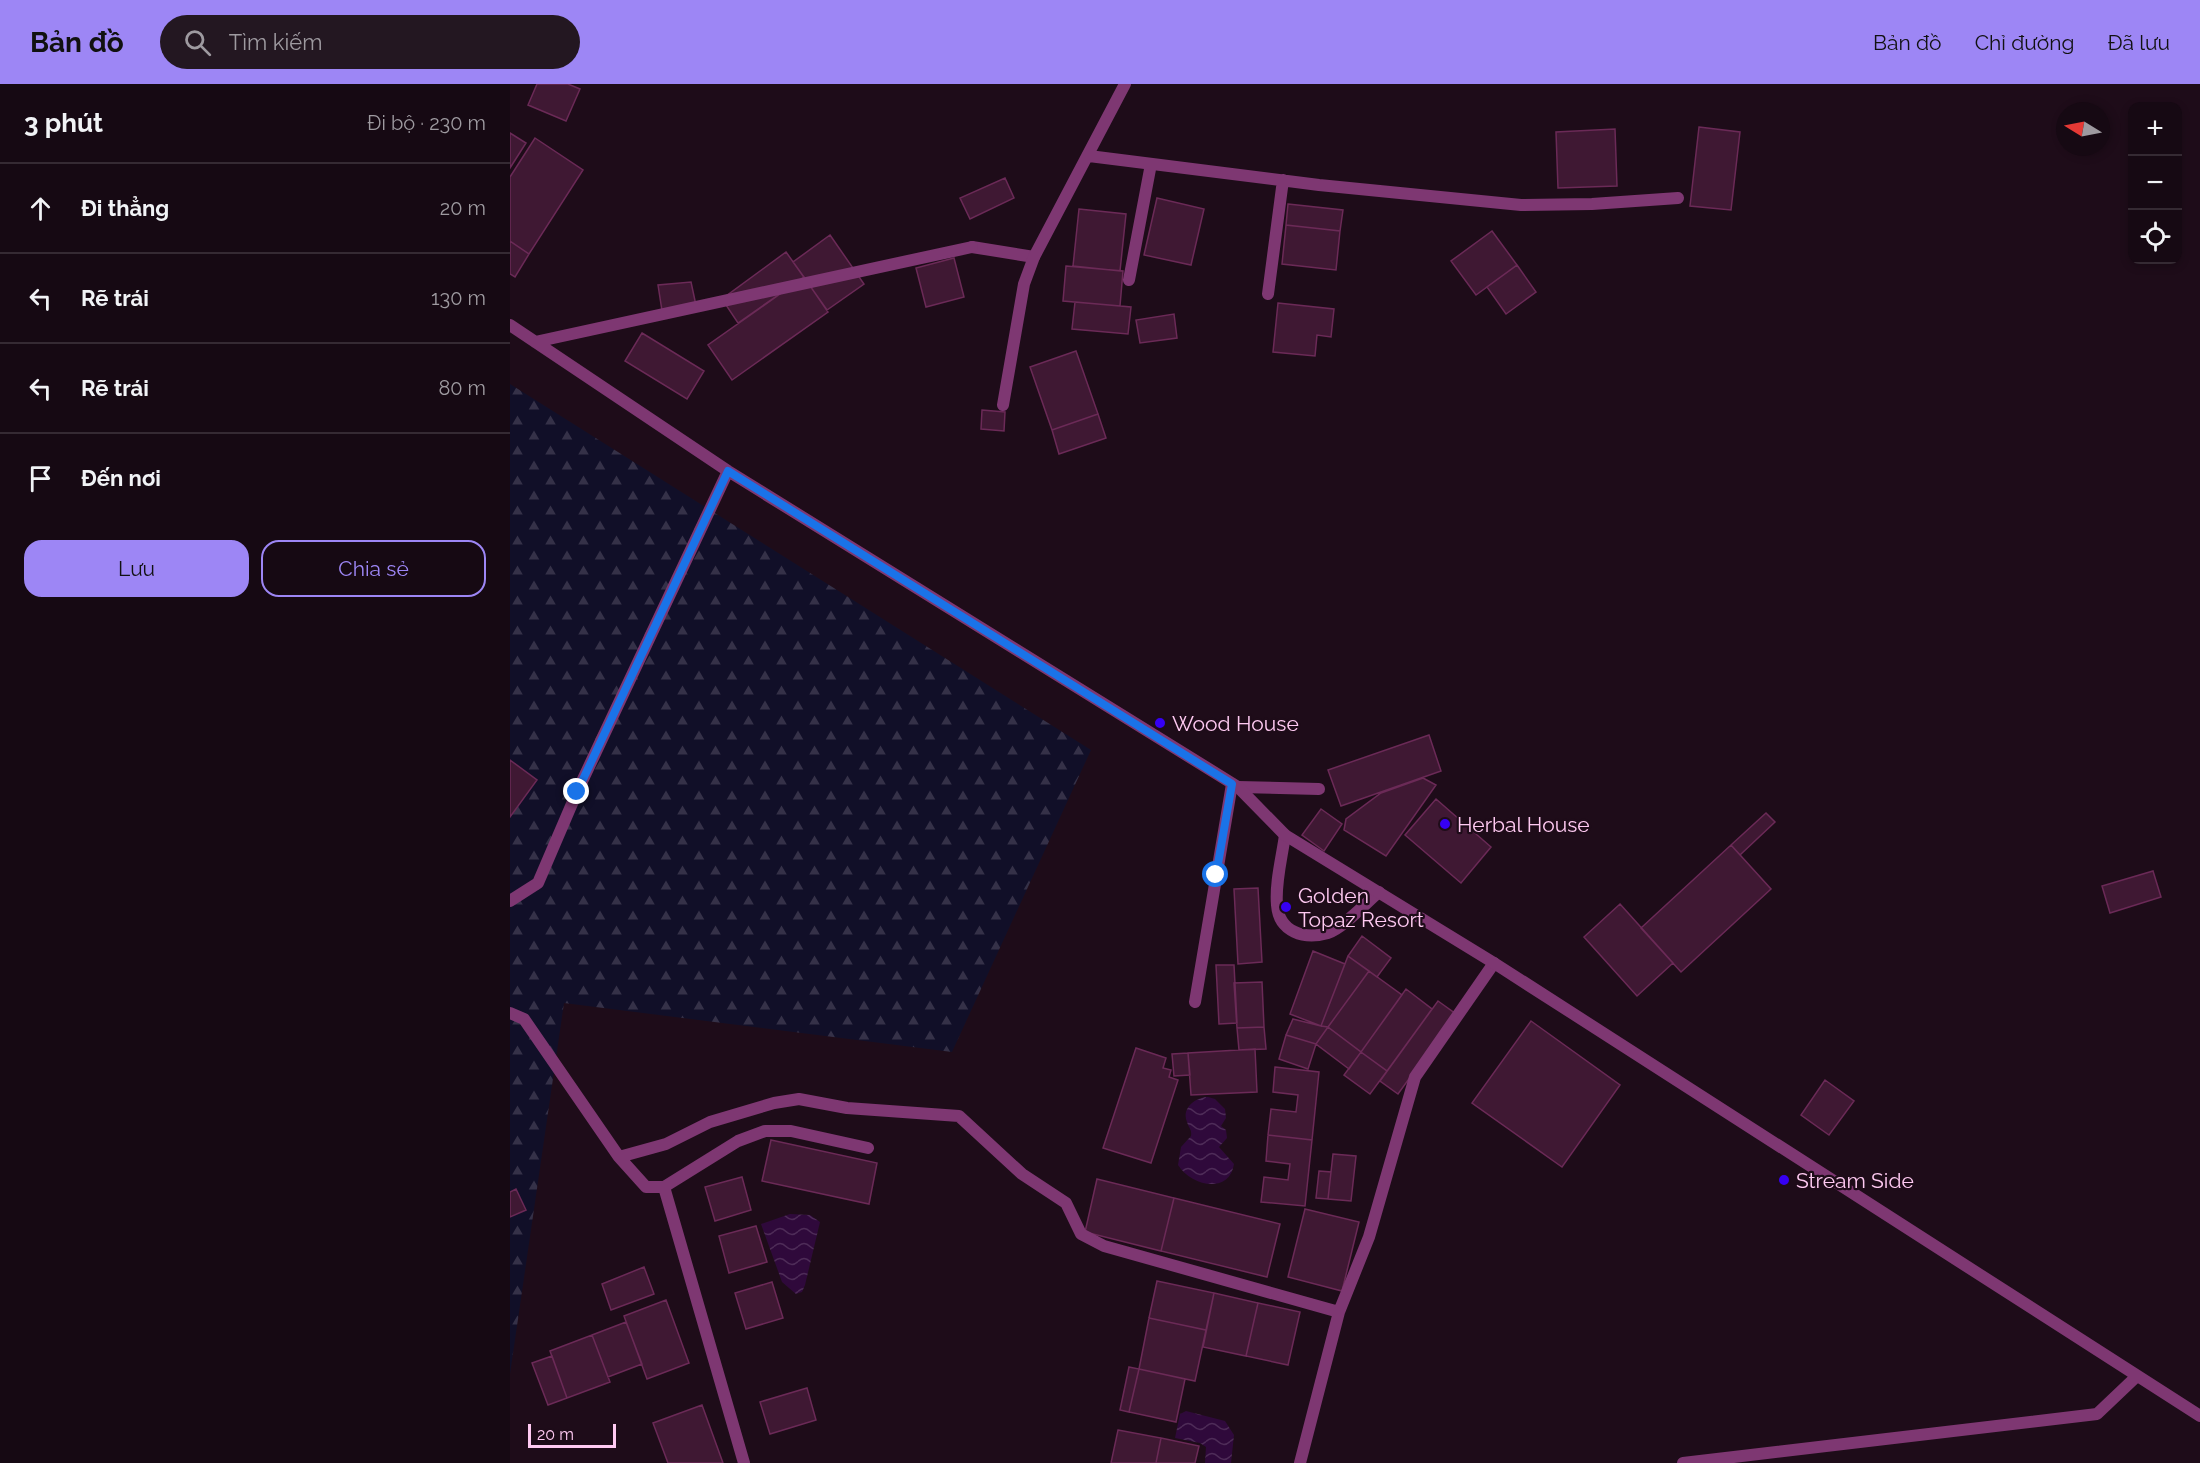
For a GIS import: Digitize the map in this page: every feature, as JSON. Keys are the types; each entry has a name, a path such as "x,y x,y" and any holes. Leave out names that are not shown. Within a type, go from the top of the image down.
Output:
{"street":[{"path":"1003,405 1024,284 1034,257 1125,84"},
{"path":"1089,156 1283,180 1521,205 1592,204 1678,198"},
{"path":"1130,280 1151,164"},
{"path":"1268,294 1283,180"},
{"path":"535,342 972,247 1034,257"},
{"path":"510,325 728,471 1235,785 1285,835 1494,963 2200,1416"},
{"path":"510,901 538,883 577,792 728,471"},
{"path":"1235,785 1319,789"},
{"path":"1195,1002 1235,785"},
{"path":"1285,835 1277,903 1280,919 1288,930 1302,936 1330,933 1379,892"},
{"path":"1300,1463 1339,1312 1369,1237 1415,1077 1494,963"},
{"path":"510,1013 524,1019 619,1157 646,1187 664,1187 738,1141 765,1131 791,1131 868,1148"},
{"path":"619,1157 666,1144 710,1122 774,1103 799,1100 848,1108 960,1116 1022,1174 1066,1203 1081,1234 1096,1242 1339,1312"},
{"path":"664,1187 744,1463"},
{"path":"1683,1463 2097,1414 2137,1376"}],"green space":[{"path":"510,384 1091,750 952,1052 564,1003 510,1374"}],"water":[{"path":"1208,1097 1215,1099 1225,1109 1226,1118 1221,1126 1226,1130 1227,1138 1219,1147 1234,1164 1231,1174 1225,1180 1209,1184 1192,1178 1178,1165 1181,1147 1191,1136 1186,1112 1194,1101"},
{"path":"790,1214 810,1215 820,1222 805,1285 802,1292 796,1294 782,1282 761,1224"},
{"path":"1186,1411 1225,1421 1234,1435 1231,1463 1205,1463 1206,1447 1200,1443 1175,1438 1180,1414"}],"building":[{"path":"537,84 568,84 580,89 566,121 528,105"},
{"path":"1699,127 1740,132 1731,210 1690,206"},
{"path":"1615,129 1617,186 1558,188 1556,132"},
{"path":"510,133 526,143 510,168"},
{"path":"535,138 583,170 529,254 510,241 510,177"},
{"path":"1005,178 1014,198 970,219 960,198"},
{"path":"1157,198 1204,209 1191,265 1144,255"},
{"path":"1288,204 1343,210 1340,231 1286,225"},
{"path":"1079,209 1126,214 1120,271 1073,266"},
{"path":"1286,225 1340,231 1336,270 1282,264"},
{"path":"1492,231 1517,265 1476,295 1451,261"},
{"path":"830,235 864,284 827,310 793,262"},
{"path":"510,241 529,254 515,277 510,274"},
{"path":"786,252 804,277 738,323 722,299"},
{"path":"954,258 964,297 926,307 916,268"},
{"path":"1517,265 1536,292 1506,314 1487,287"},
{"path":"1066,266 1123,271 1120,306 1063,301"},
{"path":"804,277 828,312 732,380 708,345"},
{"path":"691,282 697,310 663,317 658,285"},
{"path":"1075,302 1131,307 1128,334 1072,329"},
{"path":"1278,303 1334,309 1331,337 1317,335 1315,356 1273,352"},
{"path":"1174,314 1177,338 1140,343 1136,320"},
{"path":"642,333 704,371 687,399 625,361"},
{"path":"1076,351 1098,414 1052,430 1030,367"},
{"path":"982,410 1005,412 1004,431 981,429"},
{"path":"1098,414 1106,438 1059,454 1052,430"},
{"path":"1429,735 1441,771 1341,806 1328,770"},
{"path":"510,760 537,780 510,817"},
{"path":"1423,778 1436,785 1386,856 1344,830 1346,819 1381,793"},
{"path":"1436,799 1491,847 1461,883 1405,835"},
{"path":"1321,809 1342,824 1324,851 1302,835"},
{"path":"1766,813 1775,822 1740,855 1731,845"},
{"path":"1731,845 1771,889 1681,972 1641,928"},
{"path":"2153,871 2161,897 2110,913 2102,886"},
{"path":"1258,888 1262,962 1238,964 1234,889"},
{"path":"1620,904 1673,963 1637,996 1584,937"},
{"path":"1362,936 1391,958 1377,977 1348,956"},
{"path":"1313,951 1345,964 1321,1026 1290,1014"},
{"path":"1348,956 1369,971 1328,1027 1321,1026"},
{"path":"1216,965 1234,965 1237,1023 1219,1024"},
{"path":"1369,971 1402,995 1361,1052 1328,1027"},
{"path":"1262,982 1264,1027 1237,1028 1234,983"},
{"path":"1406,989 1432,1009 1387,1071 1361,1052"},
{"path":"1438,1001 1456,1014 1398,1094 1380,1081"},
{"path":"1293,1019 1328,1027 1316,1044 1286,1035"},
{"path":"1531,1021 1620,1085 1562,1167 1472,1103"},
{"path":"1264,1027 1266,1049 1239,1050 1237,1028"},
{"path":"1328,1027 1361,1052 1349,1069 1316,1044"},
{"path":"1286,1035 1316,1044 1308,1069 1279,1059"},
{"path":"1136,1048 1166,1058 1163,1068 1171,1070 1169,1077 1178,1080 1151,1163 1103,1148"},
{"path":"1255,1049 1257,1092 1191,1095 1188,1053"},
{"path":"1361,1052 1387,1071 1370,1094 1344,1075"},
{"path":"1188,1053 1190,1075 1174,1076 1172,1054"},
{"path":"1275,1067 1319,1072 1312,1140 1268,1135 1271,1109 1296,1112 1298,1095 1273,1092"},
{"path":"1825,1080 1854,1101 1829,1135 1801,1115"},
{"path":"1268,1135 1312,1140 1305,1206 1261,1202 1264,1177 1288,1180 1290,1164 1266,1161"},
{"path":"771,1140 877,1163 869,1204 762,1181"},
{"path":"1333,1154 1356,1156 1351,1201 1328,1199"},
{"path":"1319,1171 1331,1172 1328,1199 1316,1198"},
{"path":"742,1177 751,1210 715,1221 705,1187"},
{"path":"1097,1179 1174,1198 1161,1251 1085,1232"},
{"path":"516,1189 526,1210 510,1217 510,1192"},
{"path":"1174,1198 1280,1224 1267,1277 1161,1251"},
{"path":"1305,1209 1359,1222 1342,1291 1288,1277"},
{"path":"756,1226 767,1262 729,1273 719,1236"},
{"path":"644,1267 654,1294 611,1310 602,1284"},
{"path":"1157,1281 1214,1293 1206,1330 1149,1318"},
{"path":"772,1282 783,1318 746,1329 735,1293"},
{"path":"1214,1293 1258,1303 1246,1356 1203,1347"},
{"path":"666,1300 689,1363 647,1379 624,1316"},
{"path":"1258,1303 1300,1312 1288,1365 1246,1356"},
{"path":"1149,1318 1206,1330 1195,1381 1139,1369"},
{"path":"626,1322 642,1364 608,1377 592,1335"},
{"path":"592,1335 610,1382 567,1398 550,1351"},
{"path":"552,1356 567,1398 548,1405 532,1363"},
{"path":"1129,1367 1139,1369 1129,1412 1120,1410"},
{"path":"1139,1369 1185,1379 1176,1422 1129,1412"},
{"path":"807,1388 816,1420 770,1434 760,1402"},
{"path":"702,1405 723,1463 668,1463 653,1423"},
{"path":"1118,1430 1161,1438 1156,1463 1111,1463"},
{"path":"1161,1438 1199,1446 1195,1463 1156,1463"}],"place":[{"name":"Wood House","path":"1160,723"},
{"name":"Herbal House","path":"1445,824"},
{"name":"Golden Topaz Resort","path":"1286,907"},
{"name":"Stream Side","path":"1784,1180"}],"route":[{"path":"577,792 728,471 1232,784 1216,875"}]}
